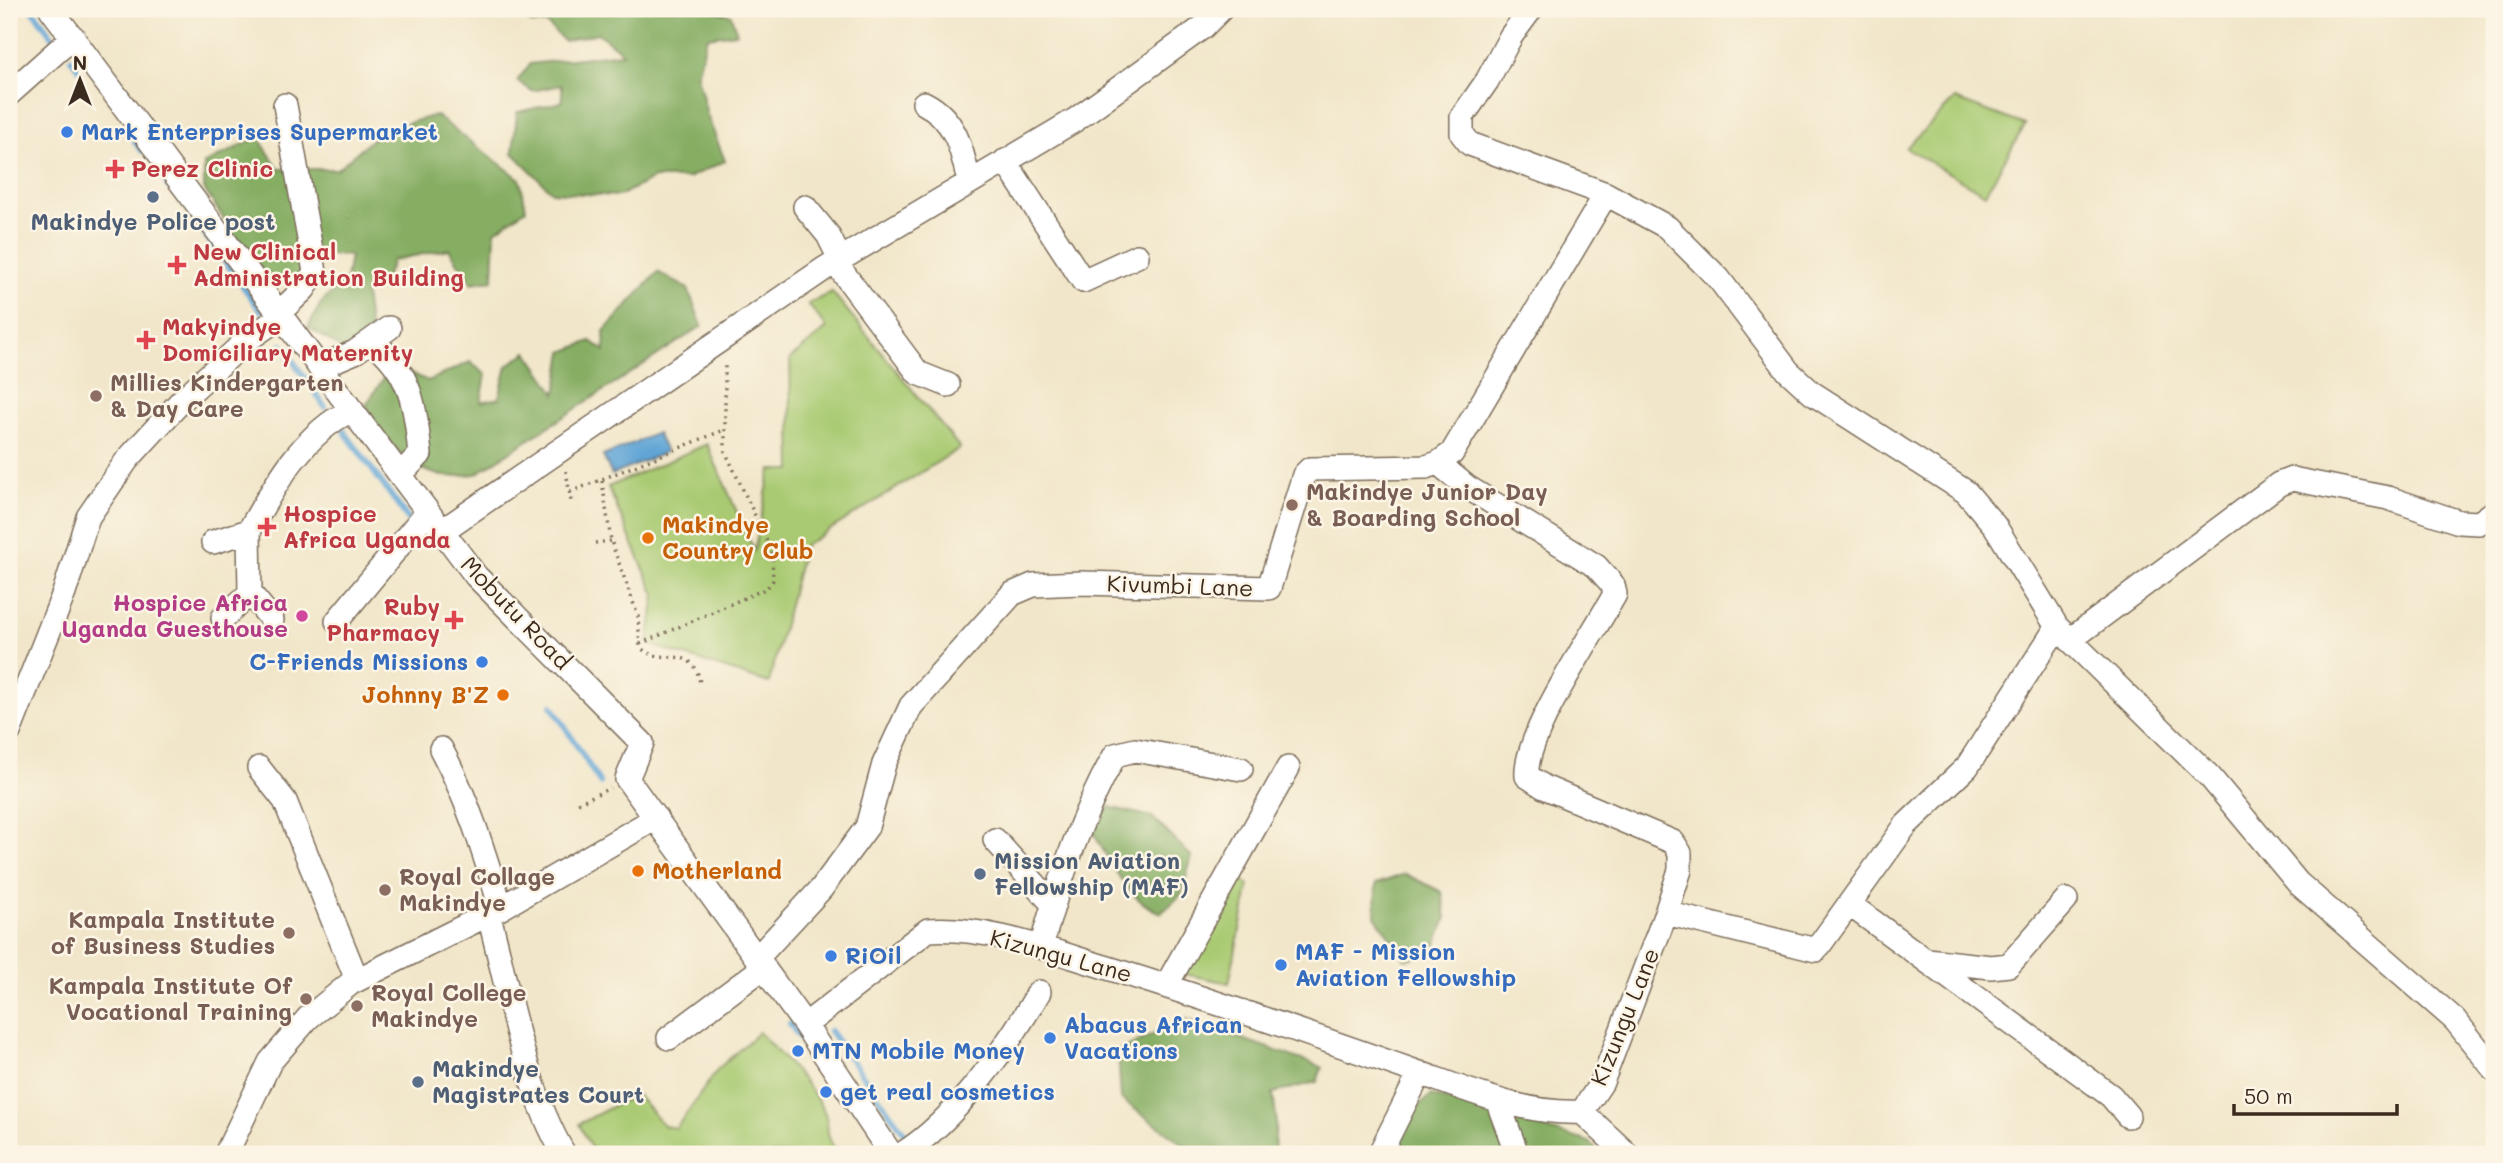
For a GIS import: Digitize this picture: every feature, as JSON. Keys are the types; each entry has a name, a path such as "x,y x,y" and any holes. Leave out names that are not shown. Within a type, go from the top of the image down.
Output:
{"street":[{"name":"Mobutu Road","path":"51,9 476,576 642,743 627,779"},
{"path":"442,531 838,260 1075,120 1203,27 1221,9"},
{"path":"1531,9 1511,36 1487,80 1462,117 1462,134 1470,144 1606,194 1667,227 1719,279 1788,371 1812,393 1966,492 1995,526 2064,633 2210,777 2285,869 2455,1020 2494,1069"},
{"path":"9,94 73,37"},
{"path":"924,103 945,116 961,146 970,182"},
{"path":"9,732 64,593 88,517 127,460 183,399 247,340 280,315 304,289 315,272 285,105"},
{"path":"1005,161 1083,281 1137,256"},
{"path":"1438,463 1452,453 1606,194"},
{"path":"805,207 828,235 838,260 918,373 948,384"},
{"path":"319,367 348,356 380,335 414,400 420,454 400,475"},
{"path":"272,620 250,593 249,531 277,481 324,425 352,410"},
{"name":"Kizungu Lane","path":"806,1026 928,930 948,928 1041,947 1166,986 1497,1100 1555,1114 1582,1112 1602,1082 1666,913 1680,870 1680,853 1673,842 1544,787 1527,776 1526,762 1542,726 1615,594 1612,585 1596,566 1466,487 1438,463"},
{"name":"Kivumbi Lane","path":"761,963 867,827 884,764 911,706 1012,594 1032,585 1081,583 1269,588 1304,475 1310,469 1426,467 1438,463"},
{"path":"1666,913 1816,950 1906,825 1967,766 2064,633 2279,484 2292,480 2388,498 2459,522 2479,523 2494,512"},
{"path":"337,621 427,512"},
{"path":"213,542 249,531"},
{"path":"223,618 250,593"},
{"path":"441,749 456,776 481,839 531,1074 553,1136 564,1154"},
{"path":"1041,947 1053,904 1098,784 1115,755 1135,750 1241,769"},
{"path":"259,768 285,801 358,980"},
{"path":"1166,986 1289,768"},
{"path":"627,779 806,1026 891,1154"},
{"path":"226,1154 270,1062 308,1018 358,980 494,910 656,818"},
{"path":"995,840 1053,904"},
{"path":"1924,959 1991,967 2009,965 2066,900"},
{"path":"1849,904 2111,1096 2128,1116"},
{"path":"669,1038 761,963"},
{"path":"902,1154 927,1139 1010,1041 1039,992"},
{"path":"1382,1149 1420,1073"},
{"path":"1497,1100 1517,1154"},
{"path":"1582,1112 1627,1154"}],"path":[{"path":"640,644 766,587 773,580 772,552 725,451 725,337"},
{"path":"570,492 724,430"},
{"path":"602,481 611,541 638,616 643,651 692,663 698,670 699,684"},
{"path":"595,543 611,541"},
{"path":"578,803 627,779"}],"green space":[{"path":"513,9 705,9 731,15 737,33 707,37 697,75 707,115 725,161 688,178 654,178 619,196 552,192 513,153 517,112 562,102 562,85 532,91 517,81 530,64 623,53 598,33 564,41 546,23 532,24"},
{"path":"1955,99 2025,125 1985,194 1906,148"},
{"path":"435,115 520,179 526,209 495,231 493,280 471,283 449,249 393,260 384,281 365,294 370,330 348,353 308,327 321,303 346,279 350,255 324,255 293,279 270,280 235,236 204,189 204,164 258,137 279,169 337,169 382,131"},
{"path":"658,272 688,289 702,326 476,474 442,476 414,464 386,438 366,405 387,373 408,372 428,381 470,362 486,375 481,402 499,398 507,366 527,352 556,394 563,352 591,341 605,351 604,331"},
{"path":"832,292 960,448 804,546 769,683 648,644 655,595 608,487 707,444 754,551 771,470 792,470 790,359 827,328 808,304"},
{"path":"1109,807 1152,817 1192,857 1181,895 1161,913 1139,900 1129,890 1093,832"},
{"path":"1230,872 1249,885 1229,983 1184,974"},
{"path":"1405,874 1442,892 1446,919 1433,952 1406,960 1375,916 1376,884"},
{"path":"1186,1019 1322,1067 1317,1082 1273,1093 1276,1117 1274,1154 1197,1154 1121,1099 1118,1051"},
{"path":"759,1032 817,1098 826,1116 830,1141 840,1154 594,1154 579,1124 636,1094 664,1126 676,1128 718,1069"},
{"path":"1431,1095 1590,1142 1600,1154 1394,1154 1398,1151 1398,1123"}],"water":[{"path":"657,433 666,452 612,475 603,456"}],"waterway":[{"path":"32,9 54,39"},
{"path":"71,59 79,69"},
{"path":"135,142 142,151"},
{"path":"164,180 169,188"},
{"path":"192,216 261,311"},
{"path":"282,345 325,407"},
{"path":"344,431 411,523"},
{"path":"417,532 426,545"},
{"path":"552,706 600,783"},
{"path":"790,1024 805,1046"},
{"path":"830,1031 909,1139"}],"place":[{"name":"Mark Enterprises Supermarket","path":"67,132"},
{"name":"Perez Clinic","path":"115,169"},
{"name":"Makindye Police post","path":"153,197"},
{"name":"New Clinical Administration Building","path":"177,265"},
{"name":"Makyindye Domiciliary Maternity","path":"146,340"},
{"name":"Millies Kindergarten & Day Care","path":"96,396"},
{"name":"Makindye Junior Day & Boarding School","path":"1292,505"},
{"name":"Hospice Africa Uganda","path":"267,527"},
{"name":"Makindye Country Club","path":"648,538"},
{"name":"Hospice Africa Uganda Guesthouse","path":"302,616"},
{"name":"Ruby Pharmacy","path":"454,620"},
{"name":"C-Friends Missions","path":"482,662"},
{"name":"Johnny B'Z","path":"503,695"},
{"name":"Motherland","path":"638,871"},
{"name":"Mission Aviation Fellowship (MAF)","path":"980,874"},
{"name":"Royal Collage Makindye","path":"385,890"},
{"name":"Kampala Institute of Business Studies","path":"289,933"},
{"name":"RiOil","path":"831,956"},
{"name":"MAF - Mission Aviation Fellowship","path":"1281,965"},
{"name":"Kampala Institute Of Vocational Training","path":"306,999"},
{"name":"Royal College Makindye","path":"357,1006"},
{"name":"Abacus African Vacations","path":"1050,1038"},
{"name":"MTN Mobile Money","path":"798,1051"},
{"name":"Makindye Magistrates Court","path":"418,1082"},
{"name":"get real cosmetics","path":"826,1092"}]}
